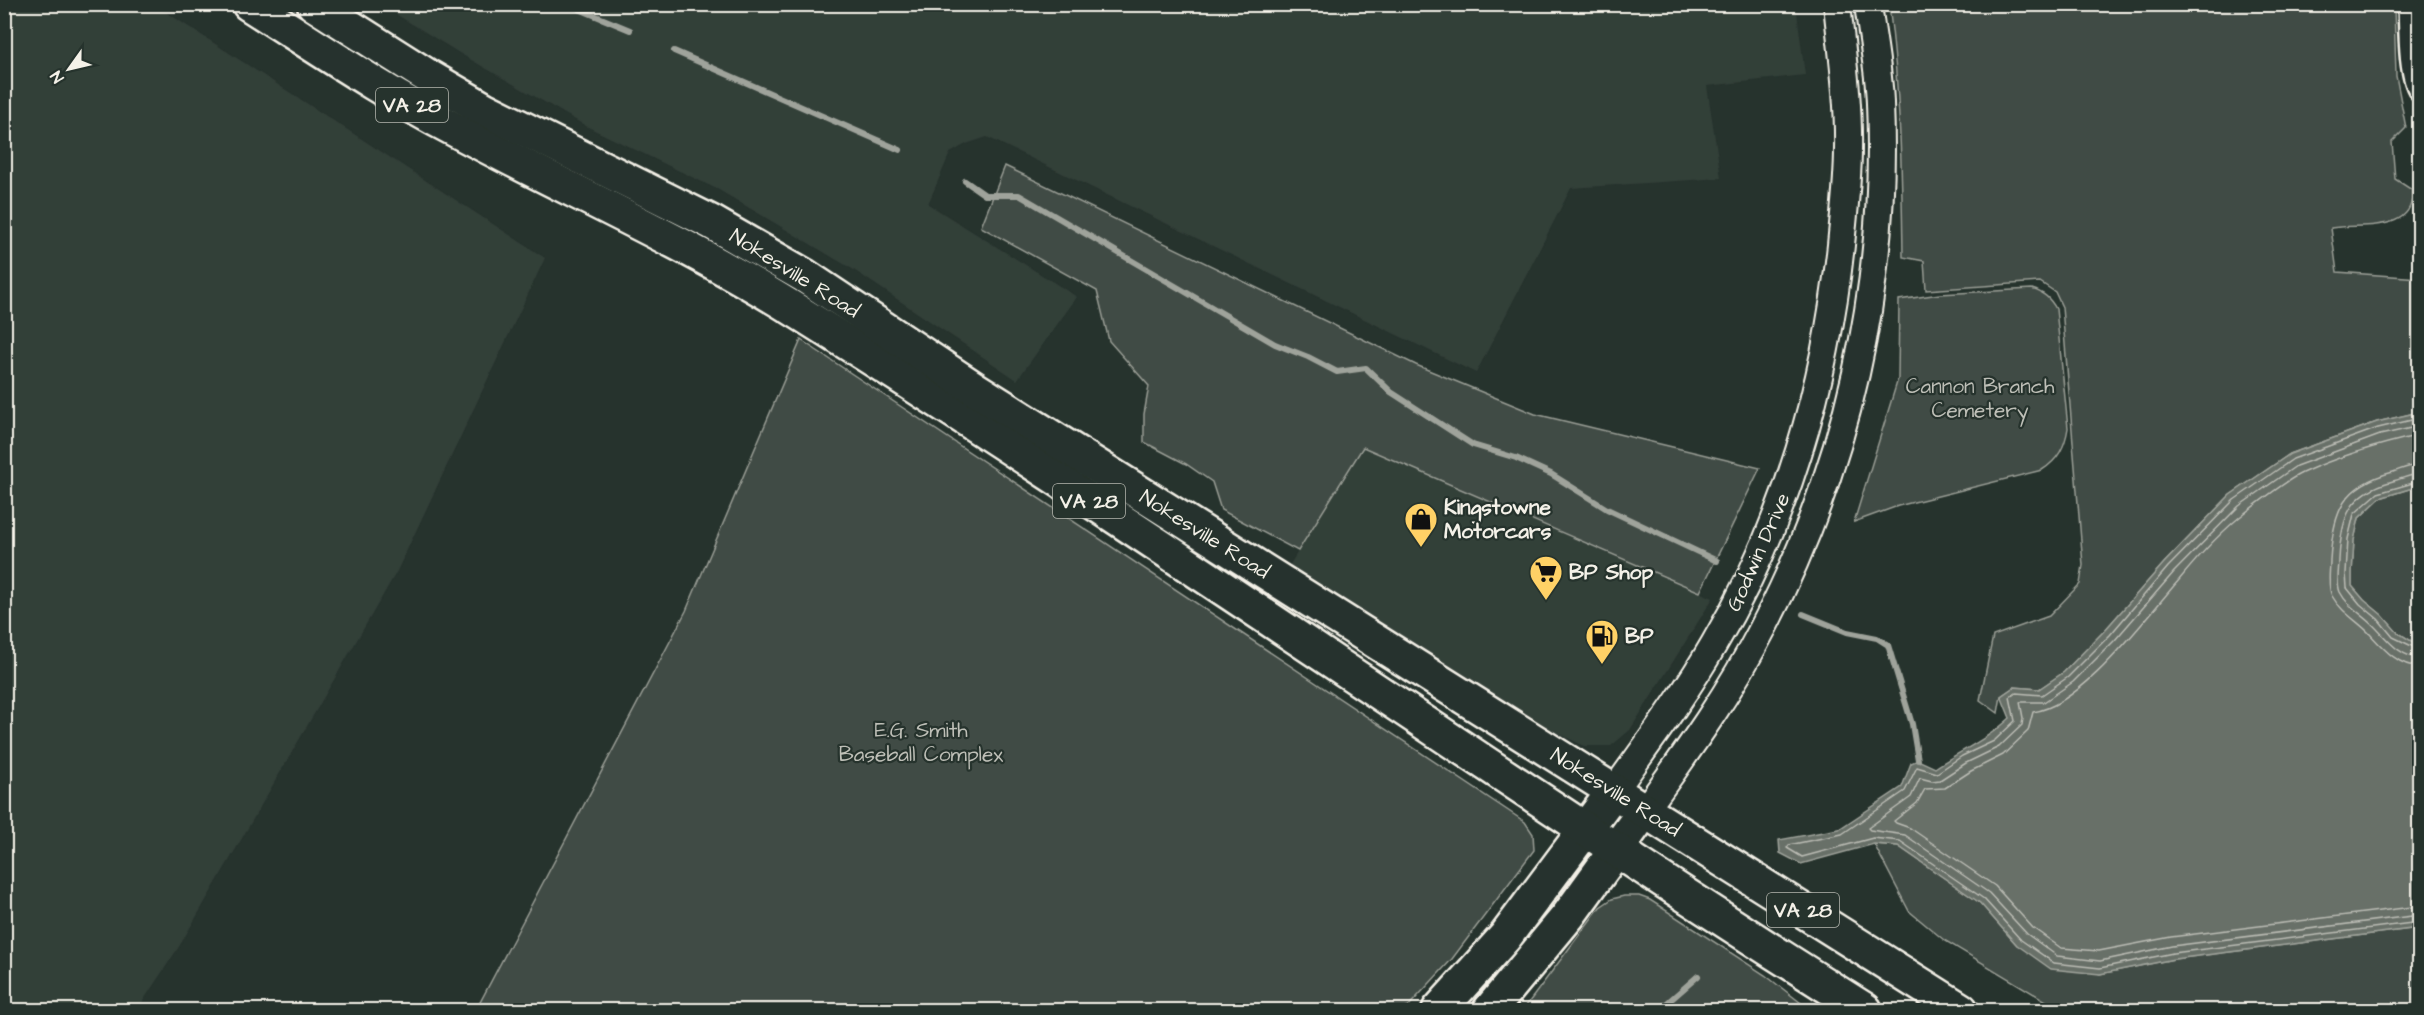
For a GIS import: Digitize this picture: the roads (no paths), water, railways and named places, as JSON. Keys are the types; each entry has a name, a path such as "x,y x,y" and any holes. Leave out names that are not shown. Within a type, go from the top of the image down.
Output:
{"main road":[{"name":"Nokesville Road","path":"249,4 450,128 650,227 724,267 797,311 969,421 1615,851 1865,1011"},
{"name":"Nokesville Road","path":"314,4 484,109 711,222 805,276 985,395 1961,1011"},
{"name":"Godwin Drive","path":"1439,1011 1505,937 1614,791"},
{"name":"Godwin Drive","path":"1490,1011 1568,916 1645,810"},
{"path":"1774,953 1836,1011"}],"street":[{"name":"Godwin Drive","path":"1614,791 1680,700 1715,643 1747,582 1780,504 1802,443 1822,371 1835,303 1847,191 1848,149 1837,4"},
{"name":"Godwin Drive","path":"1645,810 1726,692 1763,628 1791,570 1826,481 1846,415 1870,306 1877,246 1882,158 1880,100 1868,4"},
{"path":"2409,4 2411,54 2416,85 2420,90"},
{"path":"1835,303 1870,306"}],"water":[{"path":"2419,412 2419,486 2380,498 2359,518 2354,540 2352,586 2397,632 2419,646 2419,928 2174,959 2100,974 2051,969 2017,945 1980,903 1898,846 1874,844 1801,864 1780,853 1779,840 1839,829 1902,787 1911,763 1918,760 1935,768 1983,739 2010,718 2001,696 2014,687 2039,689 2064,672 2230,495 2290,454 2377,422"}],"waterway":[{"path":"567,4 630,30"},
{"path":"674,51 900,150"},
{"path":"965,181 985,195 1019,195 1275,344 1337,372 1366,368 1391,392 1473,445 1516,458 1551,474 1607,509 1717,561"},
{"path":"1803,614 1847,632 1877,638 1888,645 1912,724 1918,760"},
{"path":"1659,1010 1698,976"}],"place":[{"name":"Kingstowne Motorcars","path":"1421,548"},
{"name":"BP Shop","path":"1546,601"},
{"name":"BP","path":"1602,665"}],"park label":[{"name":"Cannon Branch Cemetery","path":"1980,398"},
{"name":"E.G. Smith Baseball Complex","path":"921,742"}]}
